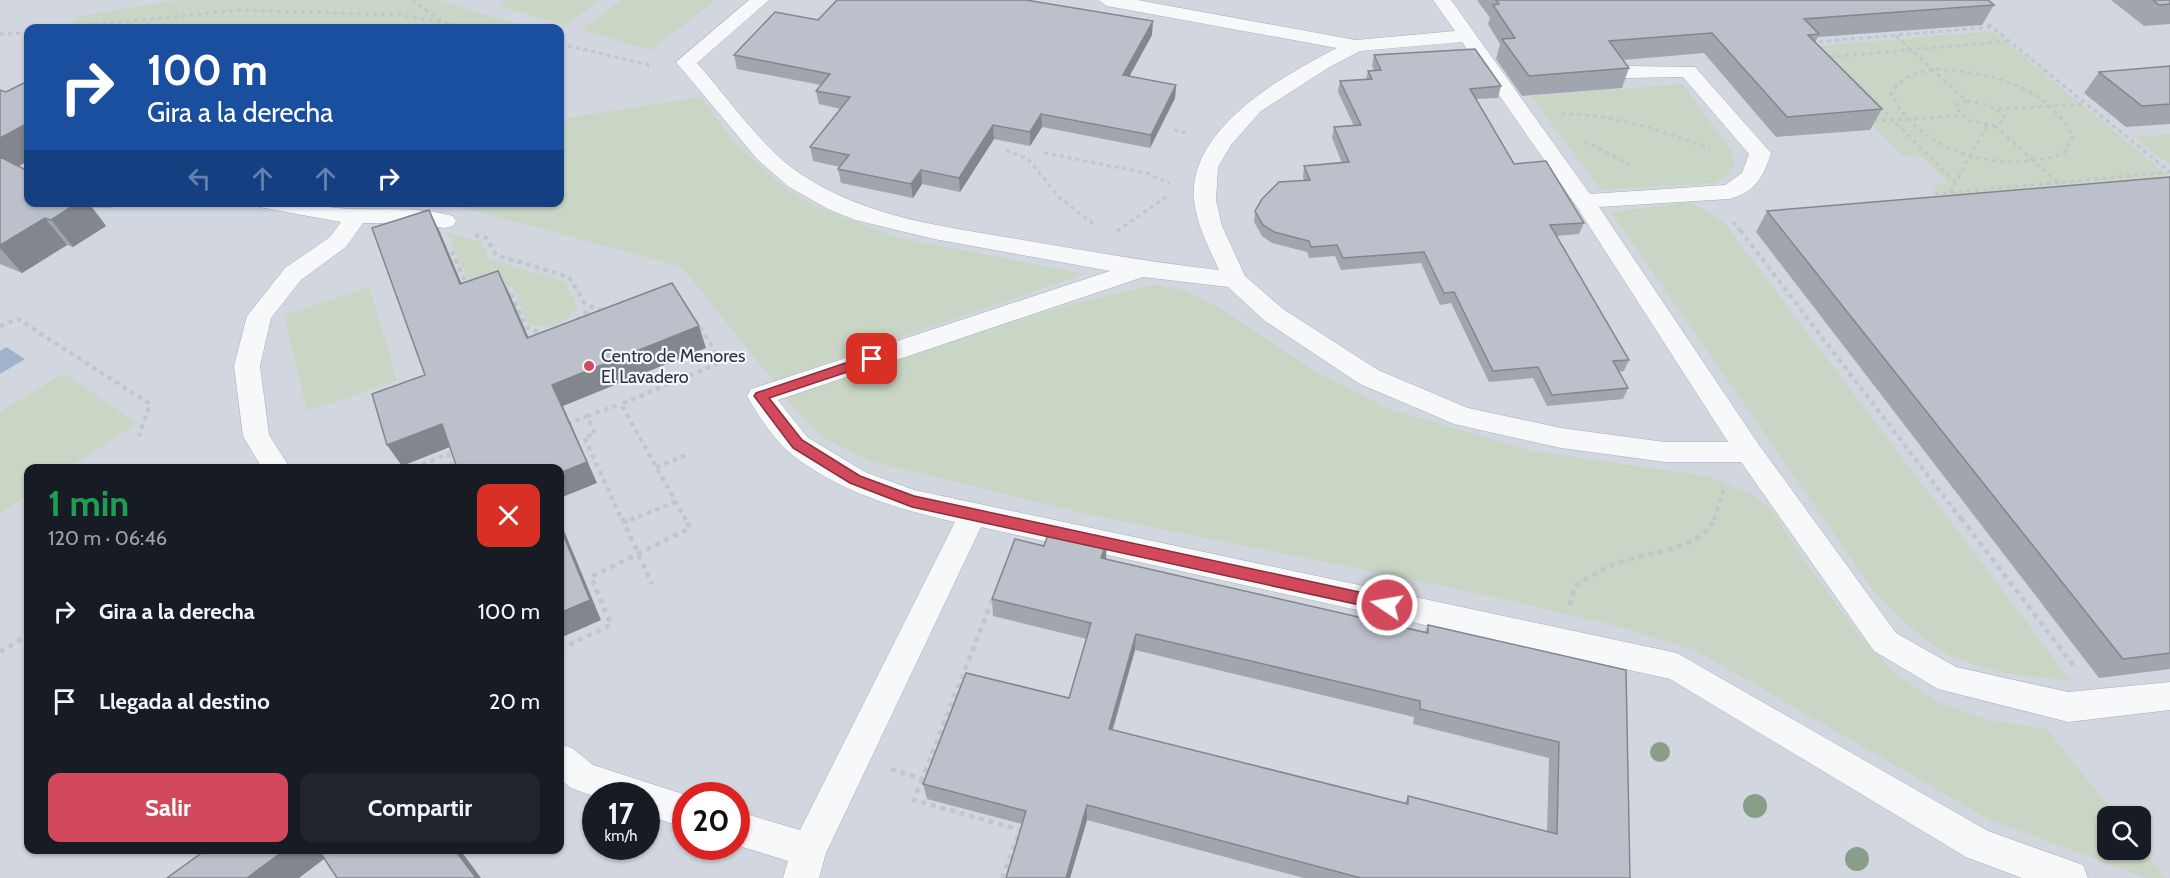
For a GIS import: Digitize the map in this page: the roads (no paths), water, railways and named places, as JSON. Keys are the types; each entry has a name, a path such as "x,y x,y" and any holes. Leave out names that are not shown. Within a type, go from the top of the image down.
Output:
{"lane":[{"path":"760,0 686,62 766,155 797,182 836,204 863,215 934,232 1142,269 1235,280"},
{"path":"1107,0 1356,46 1466,36"},
{"path":"1442,0 1584,201 1749,452 1885,642 1948,679 2068,707 2170,696"},
{"path":"1356,46 1321,64 1254,107 1222,142 1207,166 1205,200 1211,226 1235,280 1274,315 1369,377 1463,417 1561,438 1665,452 1749,452"},
{"path":"1584,201 1729,192 1748,183 1757,165 1760,153 1688,71 1625,72"},
{"path":"286,207 312,214 421,215 445,221"},
{"path":"274,464 256,436 247,366 259,316 293,274 339,242 357,216"},
{"path":"1142,269 760,396 797,444 855,480 912,501 972,516 1677,667 1978,845 2070,878"},
{"path":"750,835 805,864 972,516"},
{"path":"564,762 583,777 598,782"}],"water":[{"path":"6,347 25,359 0,374 0,351"}],"place":[{"name":"Centro de Menores El Lavadero","path":"589,366"}]}
